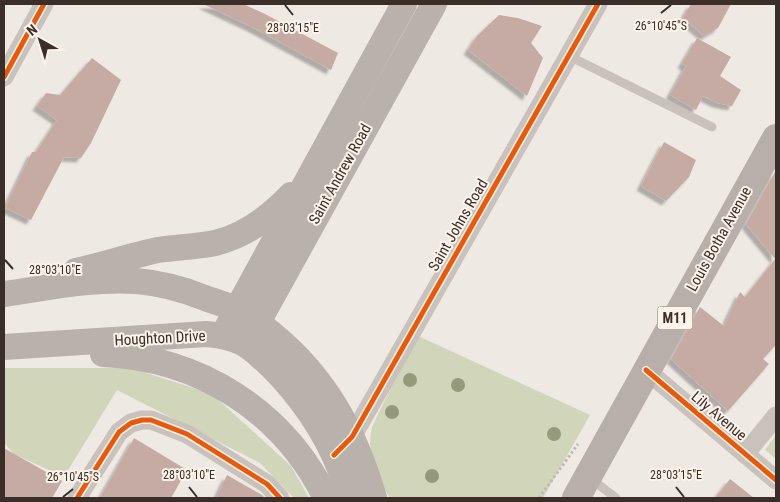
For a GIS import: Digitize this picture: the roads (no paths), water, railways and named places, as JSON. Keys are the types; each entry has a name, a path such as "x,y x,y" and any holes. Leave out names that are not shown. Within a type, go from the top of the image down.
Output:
{"main road":[{"name":"Saint Andrew Road","path":"240,328 321,154 404,4"},
{"name":"Saint Andrew Road","path":"240,328 434,4"},
{"name":"Louis Botha Avenue","path":"582,487 776,138"},
{"path":"4,286 68,273 151,252 214,243 234,237 261,222 279,208 298,188 321,154"},
{"path":"4,294 84,283 133,281 162,284 184,290 240,328 284,344 310,370 334,404 352,437 374,498"},
{"path":"240,328 260,355 303,404 321,431 334,455 349,498"},
{"name":"Houghton Drive","path":"4,348 167,338 240,328"},
{"path":"4,355 84,354 131,357 173,366 198,374 236,395 260,414 296,452 315,478 326,498"}],"street":[{"path":"4,77 44,4"},
{"name":"Saint Johns Road","path":"334,455 352,437 598,4"},
{"name":"Lily Avenue","path":"646,370 776,480"},
{"path":"745,454 776,416"},
{"path":"77,498 119,432 131,423 142,420 151,420 187,434 266,484 280,498"}],"lane":[{"path":"569,56 712,128"},
{"path":"582,487 616,498"}]}
